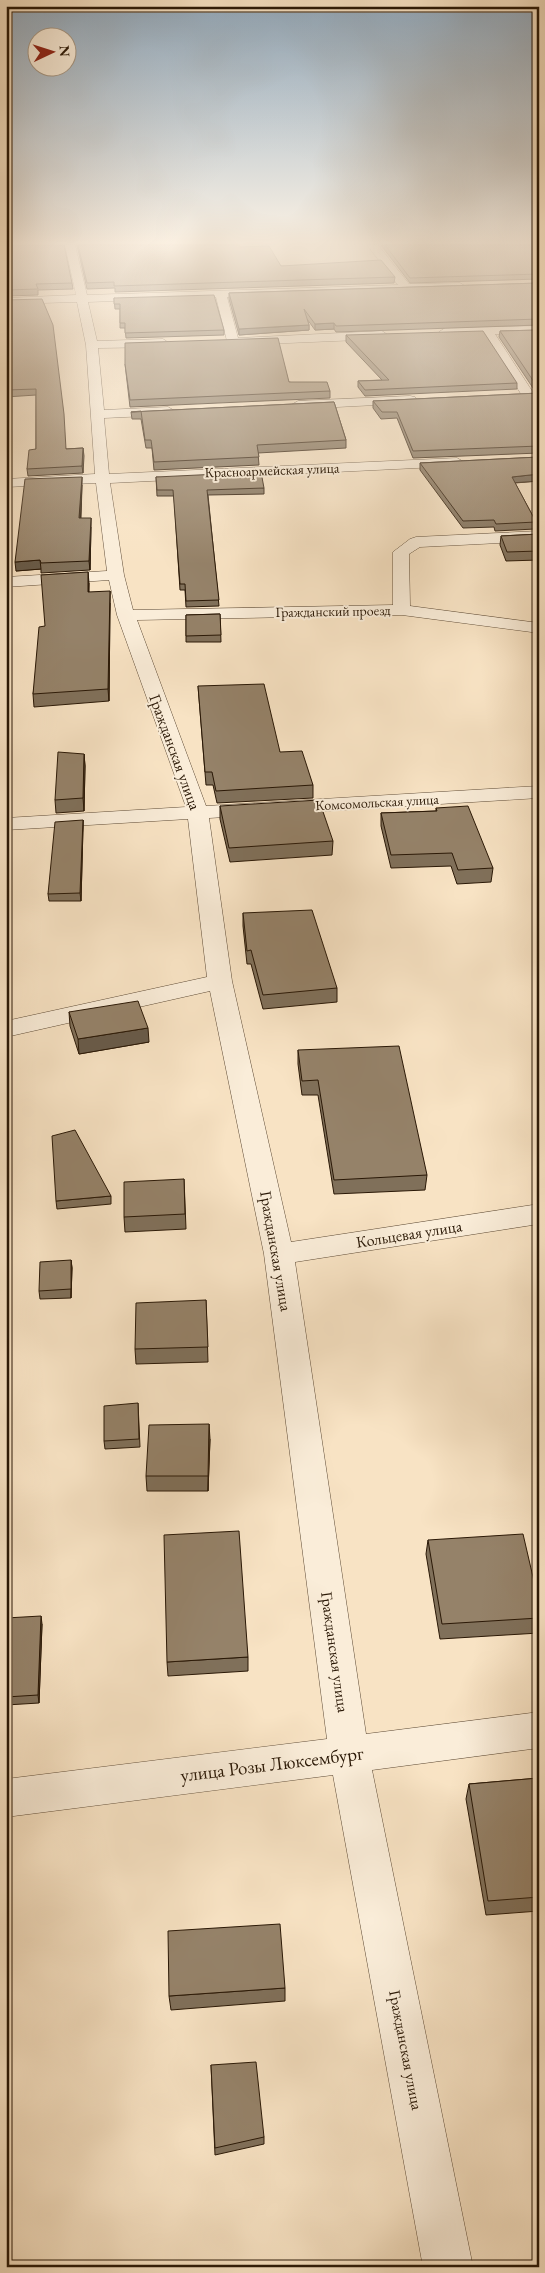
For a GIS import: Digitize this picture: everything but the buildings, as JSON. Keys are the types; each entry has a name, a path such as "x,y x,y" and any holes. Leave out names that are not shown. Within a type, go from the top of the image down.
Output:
{"street":[{"name":"Гражданская улица","path":"92,351 102,477 116,575 126,615 198,812 220,981 279,1254 349,1754 448,2267"},
{"path":"502,351 533,394"},
{"path":"511,395 533,394"},
{"path":"282,406 419,399"},
{"path":"96,414 184,410"},
{"name":"Красноармейская улица","path":"6,483 469,461"},
{"name":"Гражданский проезд","path":"126,615 402,610 401,552 416,542 539,536"},
{"path":"6,582 116,575"},
{"path":"402,610 539,628"},
{"name":"Комсомольская улица","path":"6,824 539,792"},
{"path":"6,1029 220,981"},
{"name":"Кольцевая улица","path":"279,1254 539,1214"},
{"name":"улица Розы Люксембург","path":"6,1798 539,1730"}]}
